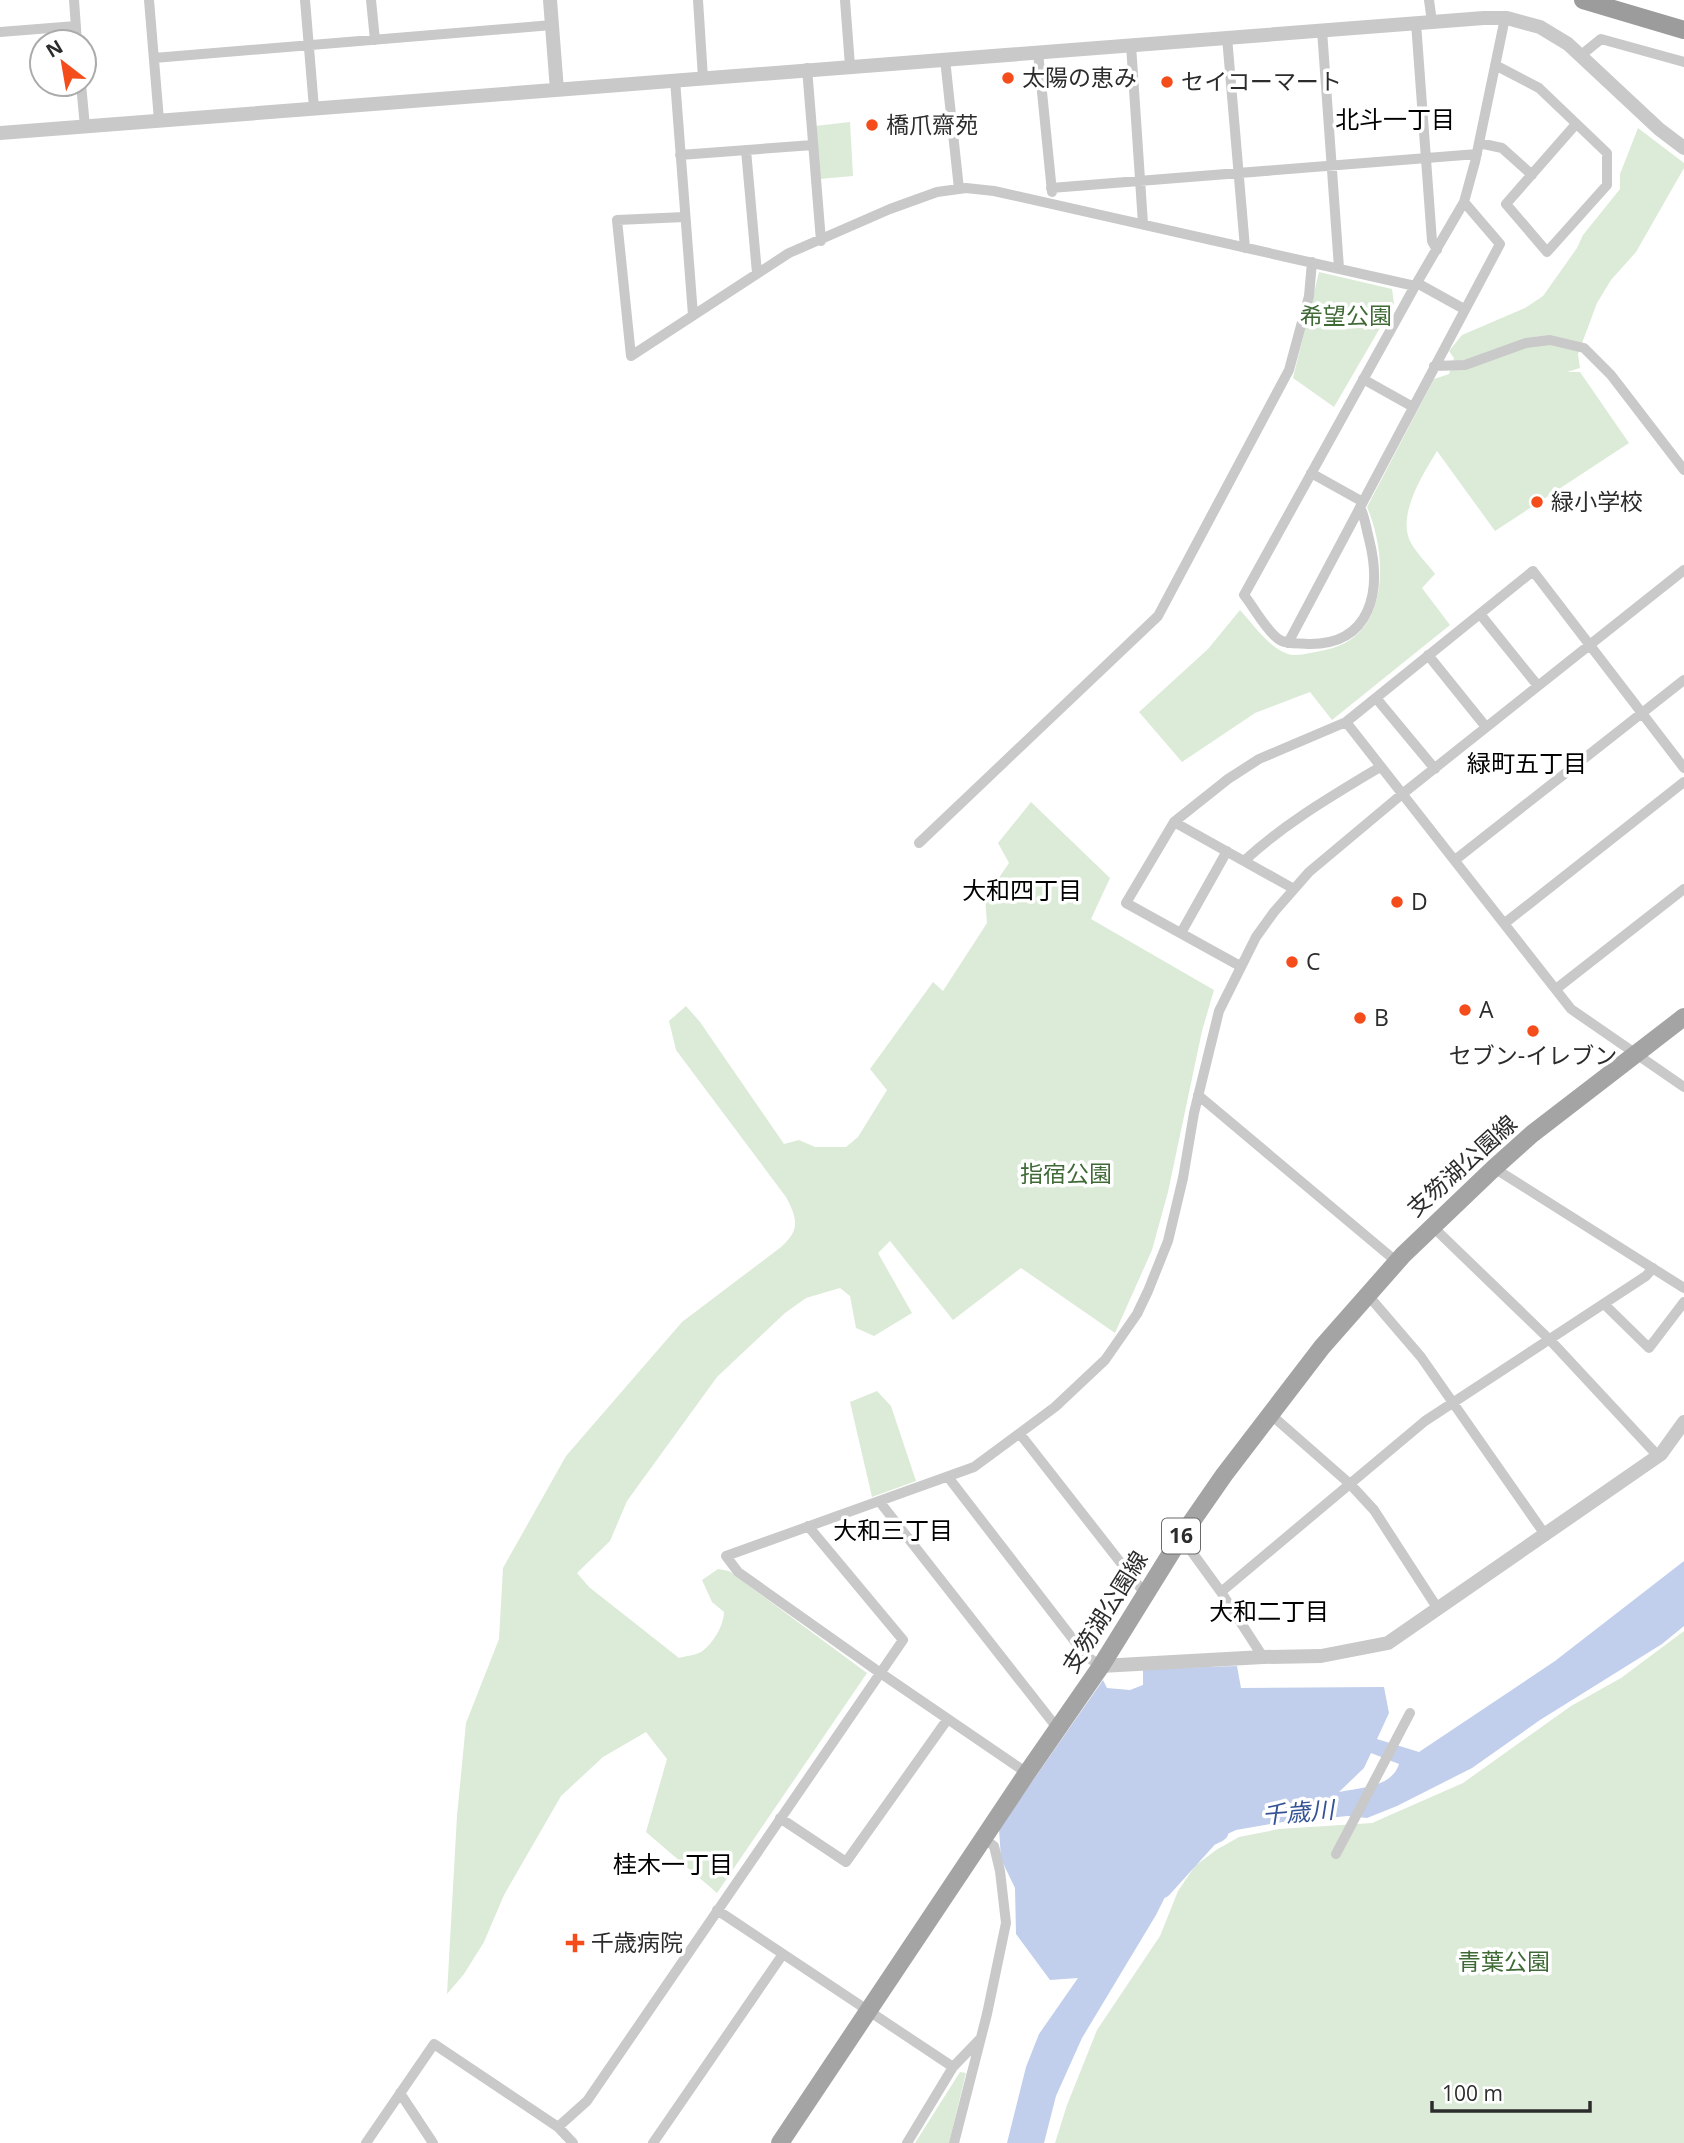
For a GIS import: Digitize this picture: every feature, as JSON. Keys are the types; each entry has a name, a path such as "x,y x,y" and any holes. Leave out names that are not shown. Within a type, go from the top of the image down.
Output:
{"highway":[{"path":"1583,0 1684,30"}],"main road":[{"name":"支笏湖公園線","path":"781,2143 1101,1666 1181,1537 1269,1413 1367,1294 1432,1226 1532,1134 1684,1017"}],"street":[{"path":"0,32 76,26 74,0"},
{"path":"149,0 159,120"},
{"path":"304,0 314,108"},
{"path":"371,0 375,40"},
{"path":"551,0 557,90"},
{"path":"698,0 703,78"},
{"path":"845,0 850,66"},
{"path":"1429,0 1432,22"},
{"path":"1311,473 1362,505 1376,576 1372,598 1360,626 1349,635 1314,644 1288,643 1278,640 1244,595 1311,473 1363,379 1464,202 1478,149 1505,18"},
{"path":"0,133 807,68 1505,18 1540,27 1568,44 1659,129 1684,148"},
{"path":"1416,23 1432,241 1437,250"},
{"path":"154,58 552,24"},
{"path":"1322,30 1339,268"},
{"path":"1227,37 1245,248"},
{"path":"1580,56 1601,39 1684,62"},
{"path":"1131,45 1143,224"},
{"path":"1038,52 1053,204"},
{"path":"945,59 959,189"},
{"path":"1495,65 1539,88 1607,153 1607,185 1547,252 1506,204 1576,124"},
{"path":"807,68 821,241"},
{"path":"675,80 693,315"},
{"path":"82,98 85,127"},
{"path":"680,155 813,145"},
{"path":"1051,188 1426,159 1478,149 1502,148 1532,175"},
{"path":"746,150 757,273"},
{"path":"685,217 617,220 631,356 789,253 902,205 937,192 959,189 994,191 1416,285 1464,309"},
{"path":"1288,643 1500,244 1464,202"},
{"path":"919,843 1158,615 1289,370 1309,296 1312,262"},
{"path":"1434,366 1465,365 1526,343 1550,340 1584,348 1611,375 1684,470"},
{"path":"1363,379 1413,407"},
{"path":"1027,1773 947,1720 738,1572 726,1556 974,1466 1055,1407 1105,1360 1137,1314 1168,1241 1198,1095 1219,1011 1256,937 1309,872 1401,795 1684,570"},
{"path":"1240,966 1126,903 1174,822 1228,779 1259,759 1346,722 1532,571 1684,768"},
{"path":"1480,614 1538,686"},
{"path":"1429,655 1486,727"},
{"path":"1455,860 1684,680"},
{"path":"1376,698 1434,769"},
{"path":"1346,722 1571,1009 1684,1087"},
{"path":"1244,861 1267,839 1307,811 1380,767"},
{"path":"1505,923 1684,782"},
{"path":"1174,822 1294,889"},
{"path":"1181,933 1227,851"},
{"path":"1556,989 1684,889"},
{"path":"1198,1095 1397,1262"},
{"path":"1494,1168 1684,1288"},
{"path":"1432,1226 1550,1340 1658,1456"},
{"path":"1221,1592 1410,1433 1646,1276 1653,1268"},
{"path":"1367,1294 1421,1357 1546,1536"},
{"path":"1604,1304 1649,1348 1684,1302"},
{"path":"1269,1413 1350,1484 1374,1510 1438,1609"},
{"path":"948,1476 1086,1656 1101,1666 1321,1656 1388,1643 1658,1456 1684,1422"},
{"path":"1020,1434 1146,1595"},
{"path":"879,1501 1058,1729"},
{"path":"558,2127 587,2101 903,1640 808,1526"},
{"path":"1181,1537 1263,1657"},
{"path":"1336,1854 1408,1717"},
{"path":"780,1818 846,1862 947,1720"},
{"path":"954,2143 981,2038 1006,1923 994,1846 984,1839"},
{"path":"717,1910 953,2067"},
{"path":"653,2143 783,1954"},
{"path":"907,2143 953,2067 981,2038"},
{"path":"366,2143 434,2044 558,2127 573,2143"},
{"path":"400,2093 433,2143"}],"green space":[{"path":"850,122 853,176 820,179 815,126"},
{"path":"1638,128 1684,163 1684,168 1636,252 1611,280 1597,303 1578,354 1580,368 1567,372 1580,372 1629,443 1495,531 1437,451 1413,495 1407,532 1413,547 1435,574 1422,588 1450,625 1332,720 1310,692 1255,713 1182,762 1139,712 1208,649 1240,610 1268,641 1292,655 1325,650 1346,642 1362,629 1372,612 1380,571 1374,527 1367,507 1434,379 1449,374 1454,358 1449,351 1462,335 1525,308 1543,296 1577,248 1583,235 1620,189 1620,174"},
{"name":"希望公園","path":"1319,272 1392,289 1394,304 1334,407 1293,378"},
{"name":"指宿公園","path":"1031,802 1110,878 1091,919 1214,990 1202,1031 1168,1192 1152,1250 1115,1333 1021,1268 953,1320 890,1241 878,1253 912,1313 874,1336 856,1328 850,1296 840,1288 806,1298 785,1313 717,1377 627,1501 610,1541 577,1573 589,1587 679,1658 701,1652 717,1634 724,1612 712,1602 702,1580 718,1569 729,1571 867,1673 717,1893 646,1832 667,1759 646,1732 603,1757 561,1796 504,1895 484,1942 464,1974 447,1994 457,1816 466,1723 499,1639 503,1568 566,1456 682,1322 781,1247 794,1229 795,1218 786,1197 676,1050 669,1021 686,1006 700,1022 784,1144 799,1140 815,1147 846,1147 858,1137 887,1090 870,1069 933,982 943,991 987,923 985,898 1009,863 998,843"},
{"path":"877,1391 891,1406 916,1481 872,1497 850,1402"},
{"name":"青葉公園","path":"1684,1631 1684,2143 1055,2143 1097,2030 1160,1936 1178,1891 1195,1866 1239,1837 1279,1829 1372,1823 1463,1783 1571,1706 1621,1678"},
{"path":"960,2072 966,2073 949,2143 915,2143"}],"water":[{"path":"1684,1561 1684,1626 1662,1644 1540,1720 1472,1768 1367,1818 1348,1816 1283,1822 1236,1830 1187,1853 1156,1915 1082,2038 1056,2096 1044,2143 1007,2143 1026,2067 1039,2034 1078,1978 1050,1980 1016,1934 1015,1888 1001,1859 999,1829 1103,1680 1107,1688 1130,1690 1143,1685 1143,1669 1237,1666 1241,1688 1384,1687 1389,1713 1377,1739 1419,1752 1555,1661","holes":["1371,1753 1399,1764 1395,1772 1383,1782 1339,1792 1364,1768"]}],"waterway":[{"name":"千歳川","path":"1162,1889 1209,1837 1219,1832"}],"place":[{"name":"太陽の恵み","path":"1008,78"},
{"name":"セイコーマート","path":"1167,82"},
{"name":"橋爪齋苑","path":"872,125"},
{"name":"緑小学校","path":"1537,502"},
{"name":"D","path":"1397,902"},
{"name":"C","path":"1292,962"},
{"name":"A","path":"1465,1010"},
{"name":"B","path":"1360,1018"},
{"name":"セブン-イレブン","path":"1533,1031"},
{"name":"千歳病院","path":"575,1943"}],"district":[{"name":"北斗一丁目","path":"1395,120"},
{"name":"緑町五丁目","path":"1527,764"},
{"name":"大和四丁目","path":"1022,891"},
{"name":"大和三丁目","path":"893,1531"},
{"name":"大和二丁目","path":"1269,1612"},
{"name":"桂木一丁目","path":"673,1865"}]}
